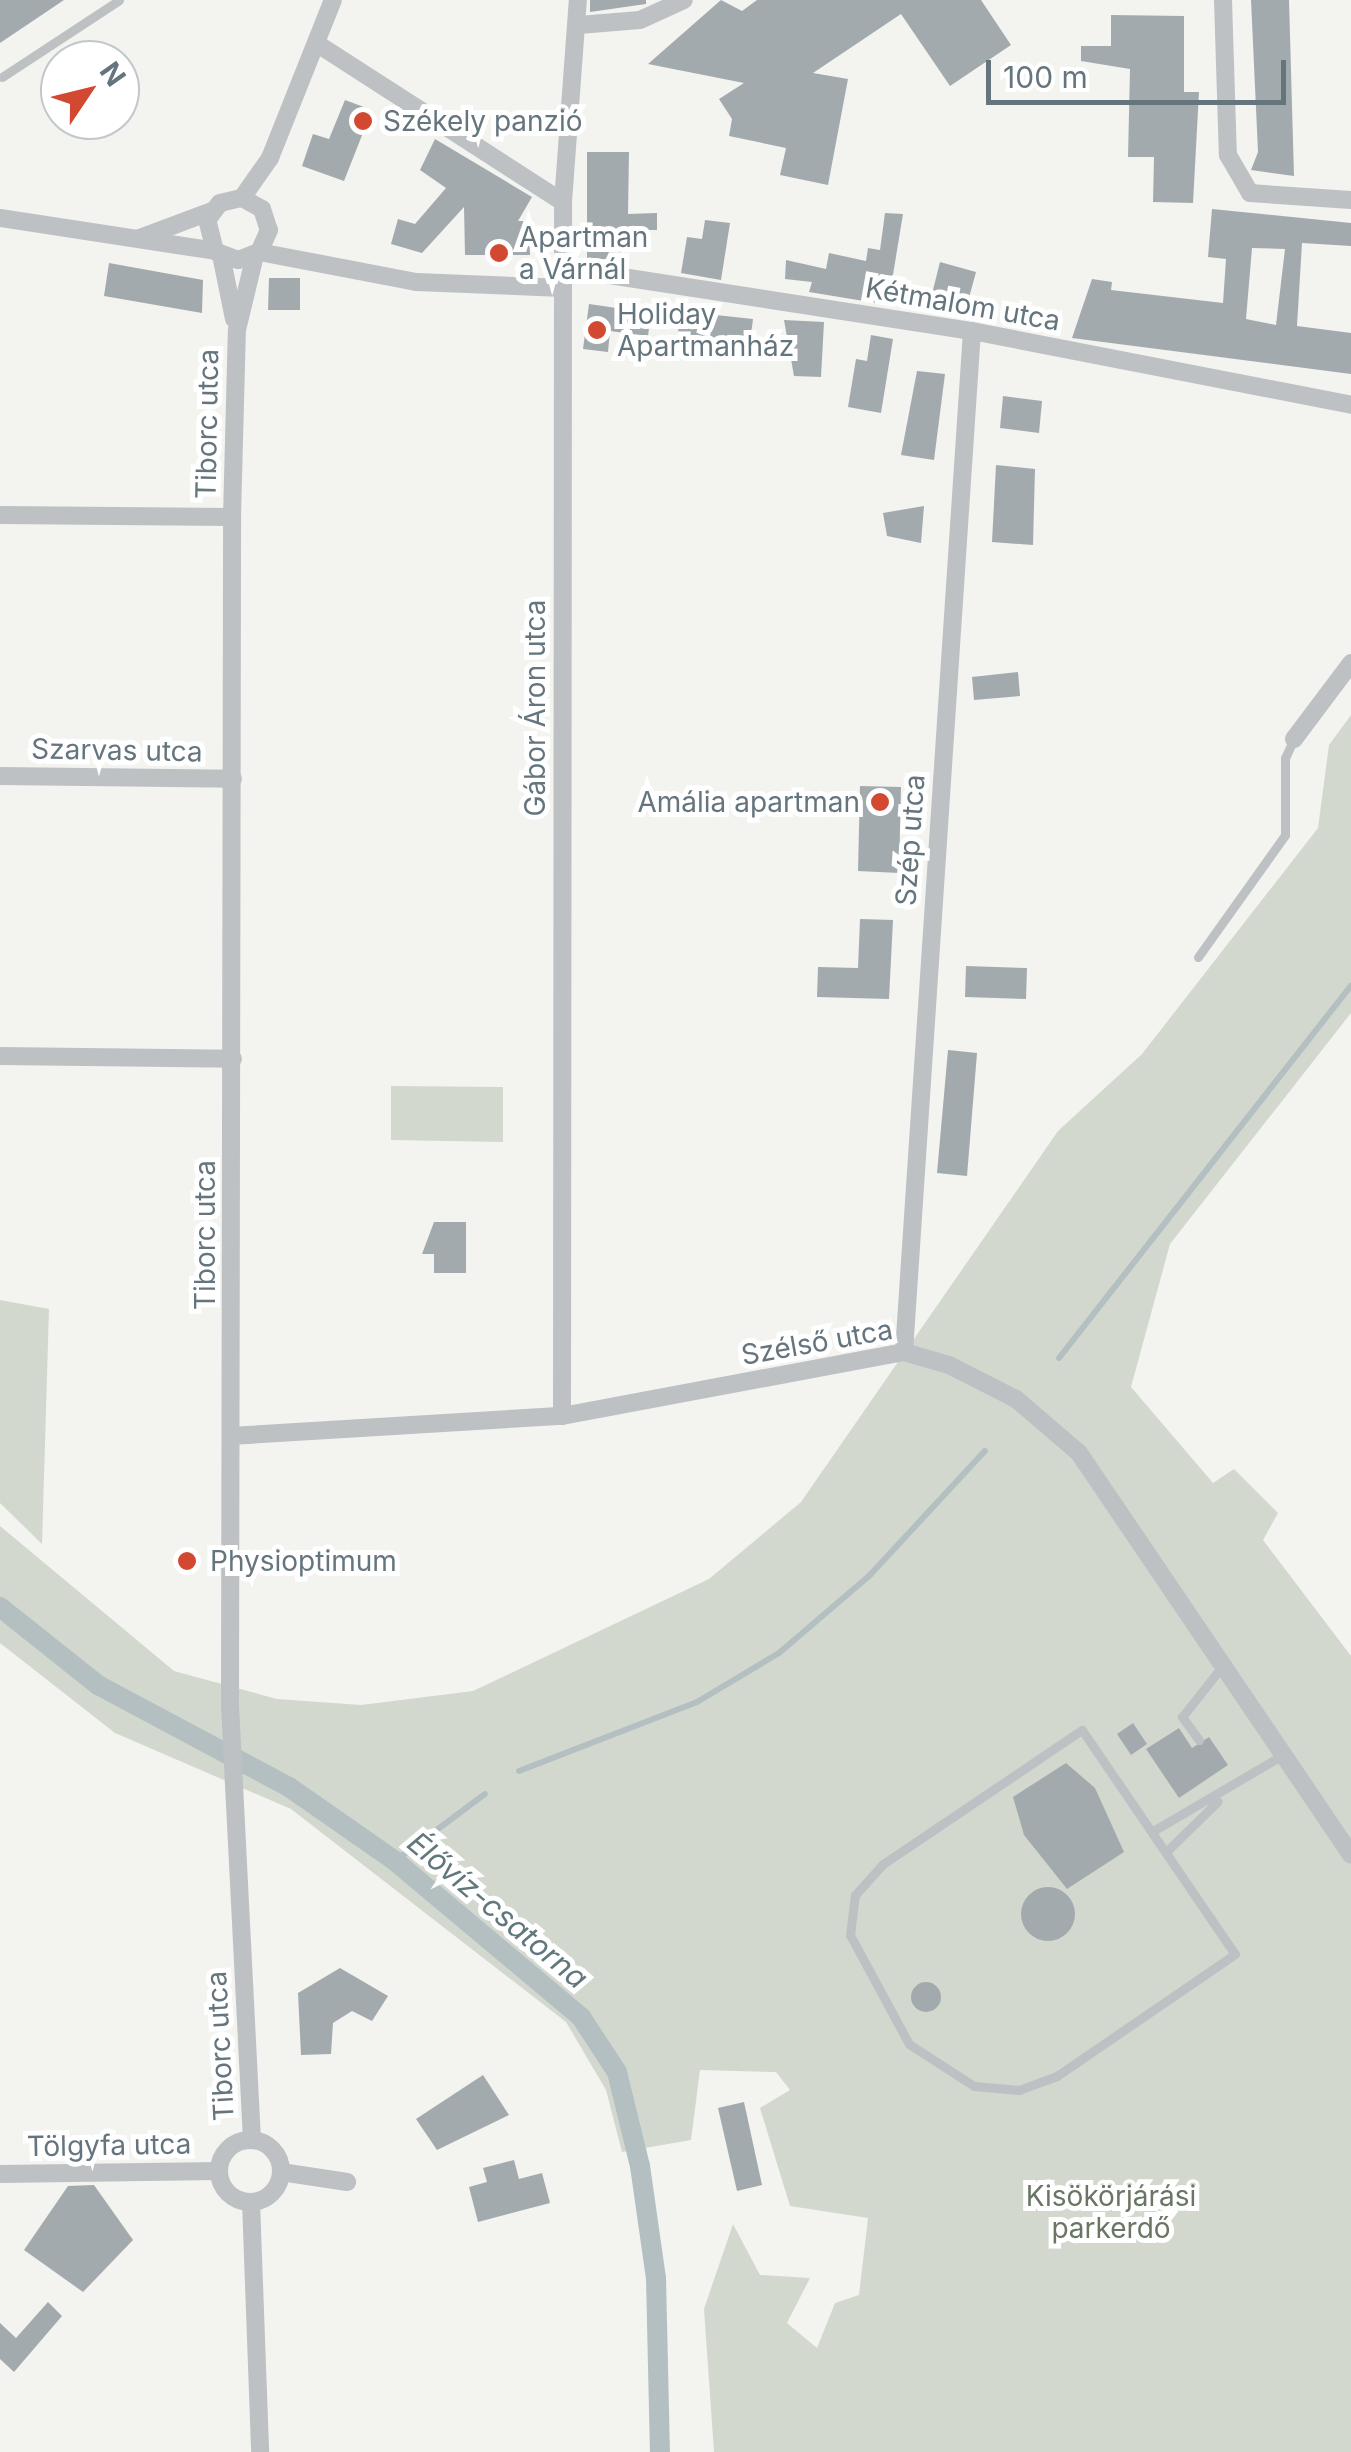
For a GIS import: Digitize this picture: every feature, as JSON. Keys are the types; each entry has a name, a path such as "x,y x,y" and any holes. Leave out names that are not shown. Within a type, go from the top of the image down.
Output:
{"street":[{"name":"Tiborc utca","path":"242,198 270,158 333,0"},
{"name":"Gábor Áron utca","path":"562,1416 563,202 578,0"},
{"path":"578,25 640,20 684,0"},
{"path":"1222,0 1228,155 1250,194 1351,200"},
{"path":"316,43 563,202"},
{"name":"Tiborc utca","path":"252,2140 231,1726 232,517 236,330 268,224 270,158"},
{"path":"134,240 242,198 268,224 322,262"},
{"name":"Tiborc utca","path":"212,211 206,231 218,253 236,330"},
{"path":"0,218 218,253 322,262 416,282 564,288"},
{"name":"Kétmalom utca","path":"564,268 972,331 1351,405"},
{"name":"Szép utca","path":"904,1352 972,331"},
{"path":"0,515 232,517"},
{"path":"1294,739 1351,663"},
{"name":"Szarvas utca","path":"0,776 233,779"},
{"path":"0,1056 233,1059"},
{"name":"Szélső utca","path":"231,1436 562,1416 904,1352 975,1376 1058,1433 1121,1506 1351,1856"},
{"path":"252,2140 269,2146 281,2172 266,2198 251,2202 228,2192 219,2171 229,2148 252,2140"},
{"name":"Tölgyfa utca","path":"0,2174 219,2171"},
{"path":"281,2172 347,2182"},
{"path":"251,2202 260,2452"}],"lane":[{"path":"2,77 119,0"},
{"path":"1198,958 1285,835 1285,758 1294,739"},
{"path":"1199,1740 1182,1717 1224,1662"},
{"path":"1082,1730 1167,1850 1236,1954 1086,2058 1018,2090 974,2086 909,2044 850,1935 855,1895 883,1864 1082,1730"},
{"path":"1153,1831 1228,1792 1284,1754"},
{"path":"1167,1850 1228,1792"}],"green space":[{"name":"Kisökörjárási parkerdő","path":"1351,715 1351,1013 1170,1244 1131,1387 1213,1483 1234,1469 1278,1513 1263,1540 1351,1656 1351,2452 714,2452 704,2309 733,2224 760,2275 810,2278 787,2323 817,2348 835,2303 859,2295 868,2218 790,2206 760,2108 790,2090 776,2072 700,2070 691,2140 622,2152 606,2090 566,2022 291,1809 115,1733 0,1643 0,1526 174,1671 277,1699 361,1705 473,1691 709,1579 801,1502 1058,1131 1142,1054 1318,828 1329,745"},
{"path":"391,1086 503,1087 503,1142 391,1140"},
{"path":"0,1300 49,1309 42,1544 0,1503"}],"building":[{"path":"0,0 64,0 0,43"},
{"path":"590,0 646,0 646,4 590,12"},
{"path":"721,0 742,11 757,0 981,0 1011,45 950,86 901,14 813,73 848,79 828,185 780,175 786,148 729,136 732,119 719,99 744,83 648,64"},
{"path":"1251,0 1289,0 1294,176 1251,170 1258,152"},
{"path":"1111,15 1184,16 1184,92 1199,92 1193,203 1153,202 1154,157 1128,157 1130,69 1081,61 1081,46 1111,46"},
{"path":"345,100 372,110 344,181 302,166 313,134 329,139"},
{"path":"435,139 532,197 518,221 529,221 530,255 465,255 464,207 422,253 391,244 398,219 415,224 446,188 420,170"},
{"path":"587,152 629,152 628,214 657,213 657,230 623,230 623,259 587,259"},
{"path":"1212,209 1351,223 1351,246 1302,243 1297,326 1351,333 1351,374 1072,338 1092,279 1112,282 1111,290 1223,303 1226,259 1208,257","holes":["1252,248 1285,249 1276,325 1246,319"]},
{"path":"885,213 903,214 888,305 809,292 812,282 785,279 786,260 826,269 829,253 866,261 868,248 880,250"},
{"path":"705,220 730,223 721,280 681,273 687,237 702,239"},
{"path":"940,262 976,272 964,316 929,306"},
{"path":"109,263 203,280 202,313 104,296"},
{"path":"269,278 300,278 300,310 268,310"},
{"path":"589,304 651,313 648,336 610,331 608,352 583,349"},
{"path":"679,311 753,319 749,350 678,338"},
{"path":"784,320 824,322 821,377 794,376"},
{"path":"871,335 893,339 881,413 848,407 856,359 867,361"},
{"path":"917,371 945,374 934,460 901,455"},
{"path":"1003,396 1042,401 1039,433 1000,428"},
{"path":"996,465 1035,469 1033,545 992,542"},
{"path":"924,506 921,543 887,536 883,513"},
{"path":"1018,672 1020,696 974,700 972,677"},
{"path":"860,786 901,787 899,873 858,871"},
{"path":"860,919 893,920 889,999 817,997 818,967 858,968"},
{"path":"966,966 1027,968 1026,999 965,997"},
{"path":"948,1050 977,1053 967,1176 937,1173"},
{"path":"434,1222 466,1222 466,1273 434,1273 434,1254 422,1254"},
{"path":"1133,1723 1147,1744 1131,1755 1117,1734"},
{"path":"1179,1728 1192,1748 1209,1737 1228,1765 1179,1798 1146,1749"},
{"path":"1066,1763 1095,1788 1124,1852 1067,1889 1024,1835 1013,1797"},
{"path":"1048,1887 1067,1895 1075,1914 1067,1933 1048,1941 1029,1933 1021,1914 1029,1895"},
{"path":"340,1968 388,1996 372,2021 352,2011 333,2023 331,2054 301,2055 298,1993"},
{"path":"926,1982 940,1991 941,1997 932,2011 926,2012 912,2003 911,1997 920,1983"},
{"path":"483,2075 509,2115 437,2150 416,2119"},
{"path":"744,2102 762,2185 737,2191 718,2108"},
{"path":"514,2160 519,2179 542,2173 550,2203 478,2222 469,2187 487,2182 483,2168"},
{"path":"94,2185 133,2240 83,2292 24,2250 68,2186"},
{"path":"48,2302 62,2316 14,2372 0,2359 0,2323 16,2338"}],"waterway":[{"path":"1059,1358 1351,986"},
{"path":"519,1771 697,1702 779,1653 870,1575 985,1451"},
{"name":"Élővíz-csatorna","path":"0,1607 98,1685 289,1787 395,1861 581,2017 617,2072 640,2166 656,2278 660,2452"},
{"path":"395,1861 485,1794"}],"place":[{"name":"Székely panzió","path":"363,121"},
{"name":"Apartman a Várnál","path":"499,253"},
{"name":"Holiday Apartmanház","path":"597,330"},
{"name":"Amália apartman","path":"880,802"},
{"name":"Physioptimum","path":"187,1561"}]}
